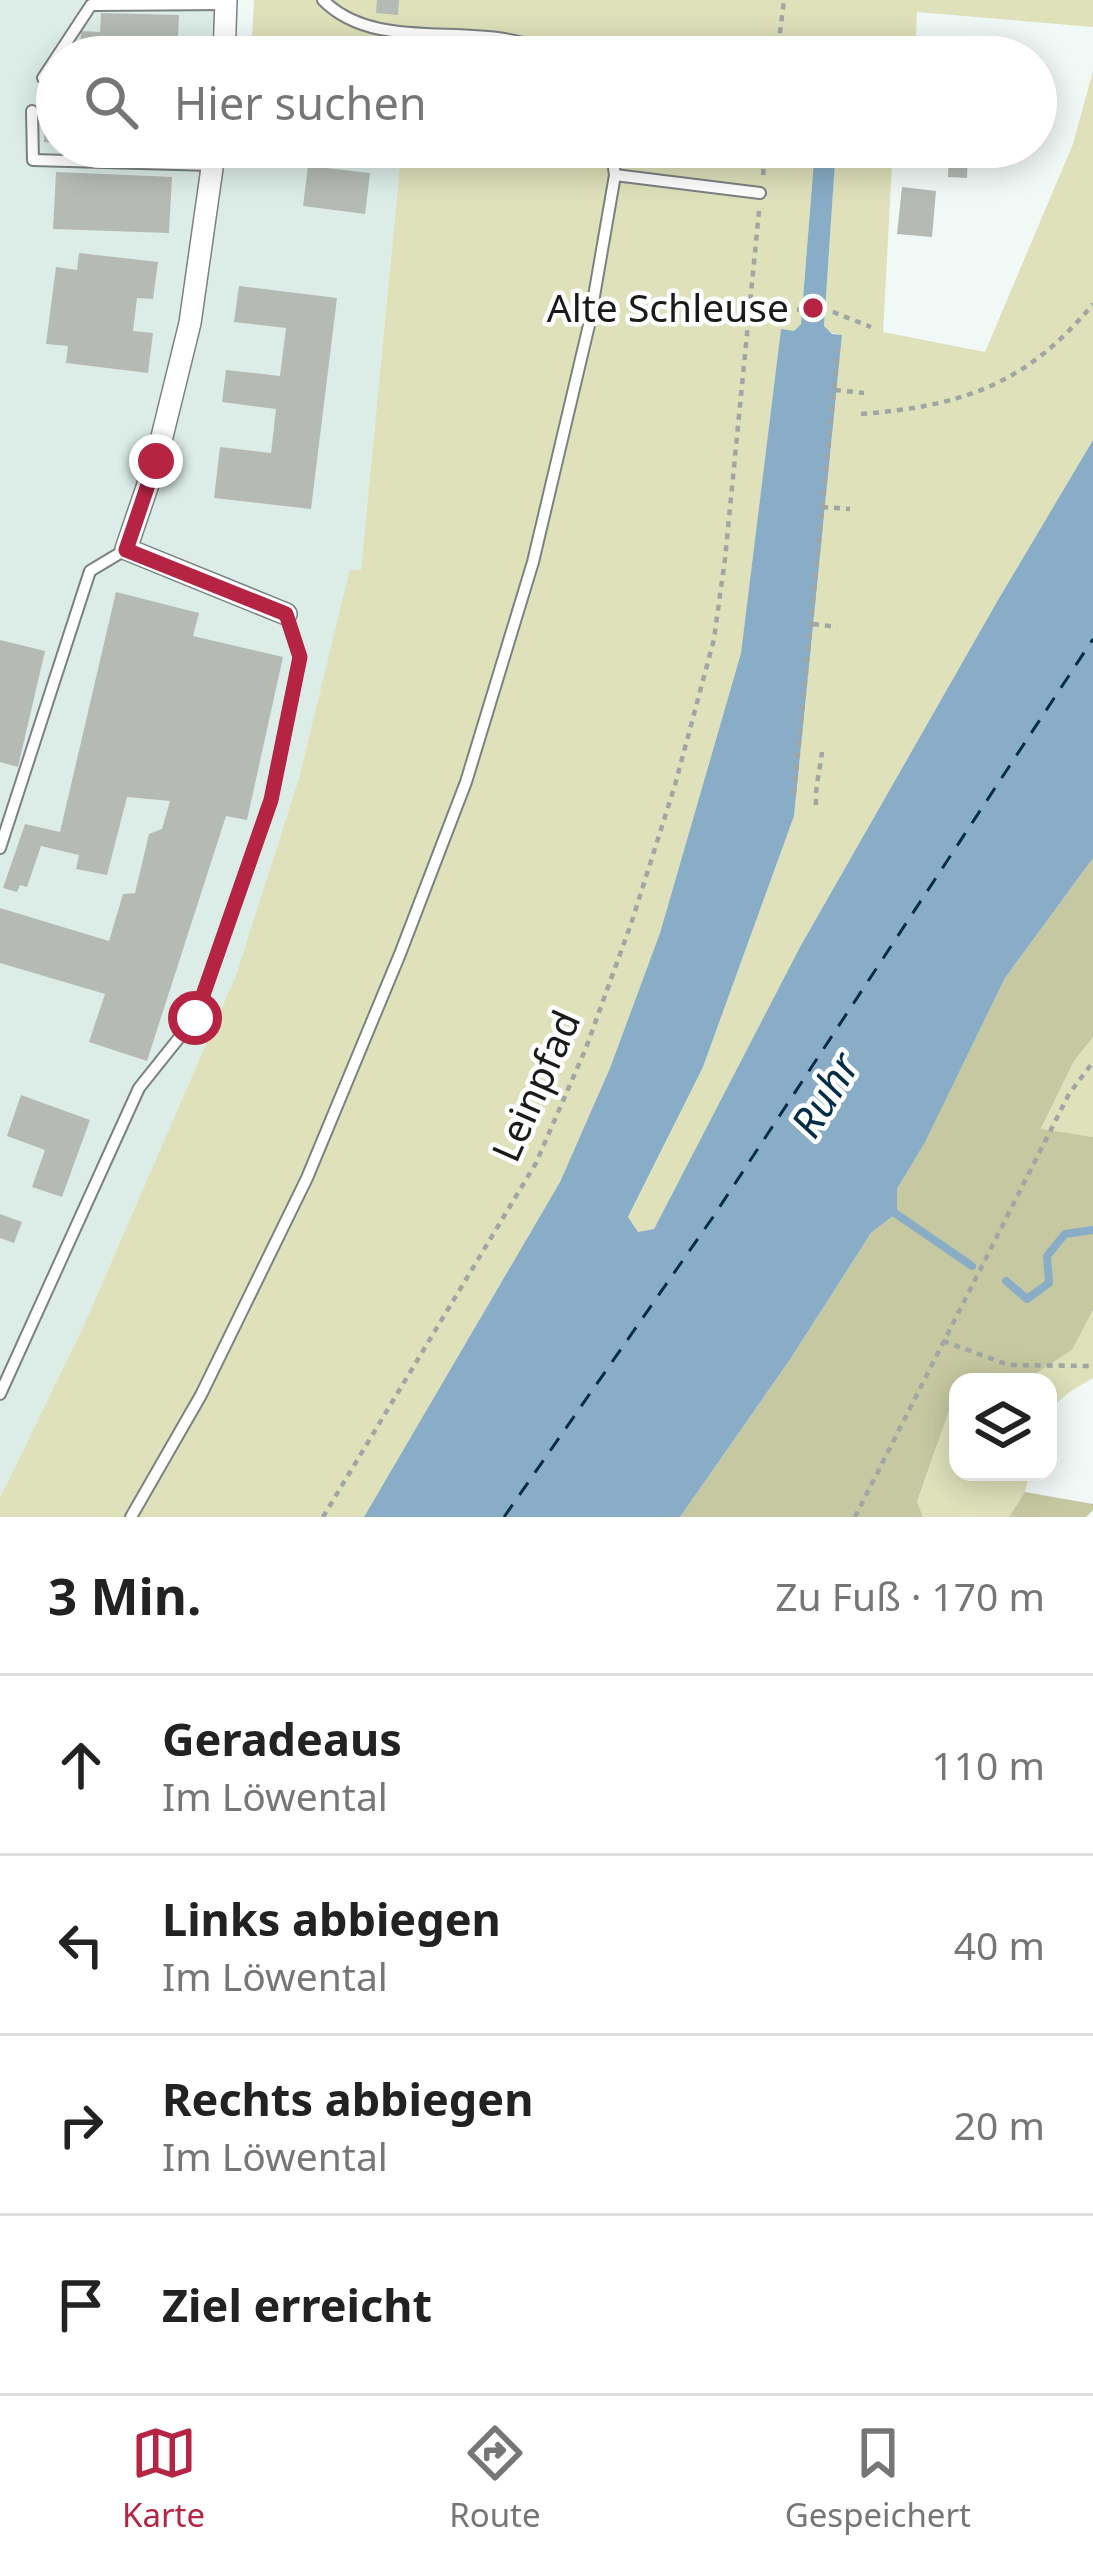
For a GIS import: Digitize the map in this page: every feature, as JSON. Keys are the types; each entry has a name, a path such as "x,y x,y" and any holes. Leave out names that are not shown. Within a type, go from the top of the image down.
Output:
{"street":[{"path":"225,36 226,2"},
{"path":"211,168 190,323 156,461 126,550 286,614"}],"lane":[{"path":"323,0 350,21 375,28 456,36"},
{"path":"71,36 91,5 226,2"},
{"path":"32,111 36,160"},
{"path":"131,1517 201,1395 308,1178 466,782 532,562 589,325 614,168"},
{"path":"615,175 760,193"},
{"path":"0,848 90,571 126,550"},
{"path":"0,1394 139,1088 195,1018 271,800 300,657 286,614"}],"path":[{"path":"780,36 784,0"},
{"name":"Leinpfad","path":"323,1517 536,1163 586,1048 632,921 714,639 763,168"},
{"path":"861,414 944,403 1009,377 1038,360 1093,304"},
{"path":"749,306 833,312 871,327"},
{"path":"794,794 838,350"},
{"path":"835,390 864,393"},
{"path":"822,507 850,509"},
{"path":"810,624 837,627"},
{"path":"816,805 823,752"},
{"path":"855,1517 1069,1094 1093,1062"},
{"path":"943,1341 1009,1365 1093,1366"}],"shaded area":[{"path":"0,0 222,0 220,36 36,36 36,168 400,168 361,571 351,569 299,778 236,975 84,1325 0,1498"}],"green space":[{"path":"254,0 1093,0 1093,27 917,12 916,36 252,36"},
{"path":"1093,71 1093,440 800,947 654,1229 638,1233 628,1218 703,1067 794,816 842,336 824,326 835,168 892,168 883,332 985,352 1073,144"},
{"path":"400,168 813,168 801,324 794,331 781,330 741,653 660,933 610,1068 560,1182 364,1517 0,1517 0,1498 84,1325 236,975 299,778 350,569 361,570"},
{"path":"1093,858 1093,1037 1074,1061 1041,1129 1093,1137 1093,1310 1072,1350 1037,1373 949,1373 949,1411 917,1502 923,1517 680,1517 871,1233 897,1213 897,1189 1005,978"},
{"path":"1093,1037 1093,1137 1041,1130 1074,1061"},
{"path":"1093,1310 1093,1378 1057,1403 1057,1373 1037,1373 1072,1350"},
{"path":"949,1411 949,1481 1028,1481 1009,1517 923,1517 917,1503"},
{"path":"1025,1492 1093,1504 1093,1510 1086,1517 1009,1517"}],"water":[{"name":"Ruhr","path":"813,168 835,168 824,326 842,335 794,816 703,1067 628,1217 638,1232 654,1229 800,947 1093,440 1093,858 1005,978 897,1189 897,1213 871,1233 680,1517 364,1517 560,1182 610,1068 660,933 741,653 781,329 794,331 801,324"}],"building":[{"path":"377,0 399,0 398,15 376,13"},
{"path":"101,13 179,15 178,36 81,36 81,31 100,32"},
{"path":"308,168 370,173 365,214 303,206"},
{"path":"948,168 967,168 967,178 948,177"},
{"path":"56,172 172,177 169,233 53,229"},
{"path":"902,187 936,191 932,237 897,234"},
{"path":"79,253 158,262 153,299 137,298 133,331 153,333 148,373 66,363 68,346 46,344 56,267 77,270"},
{"path":"239,286 337,298 311,509 214,498 220,447 271,453 276,409 222,402 226,370 280,376 286,328 234,322"},
{"path":"116,592 199,613 193,636 283,657 247,820 226,816 147,1061 89,1042 105,994 0,963 0,908 109,941 123,894 135,893 149,834 162,829 170,801 127,797 107,875 76,869 79,855 41,846 27,887 20,885 17,892 3,888 25,824 60,832"},
{"path":"0,640 45,651 18,767 0,762"},
{"path":"21,1095 90,1120 62,1197 32,1187 45,1150 7,1136"},
{"path":"0,1214 22,1222 14,1243 0,1238"}],"waterway":[{"path":"889,1209 972,1266"},
{"path":"1006,1281 1027,1299 1049,1283 1047,1256 1065,1234 1093,1230"}],"ferry route":[{"path":"504,1517 713,1217 1093,639"}],"place":[{"name":"Alte Schleuse","path":"813,308"}],"route":[{"path":"156,461 126,550 286,614 300,657 271,800 195,1018"}]}
